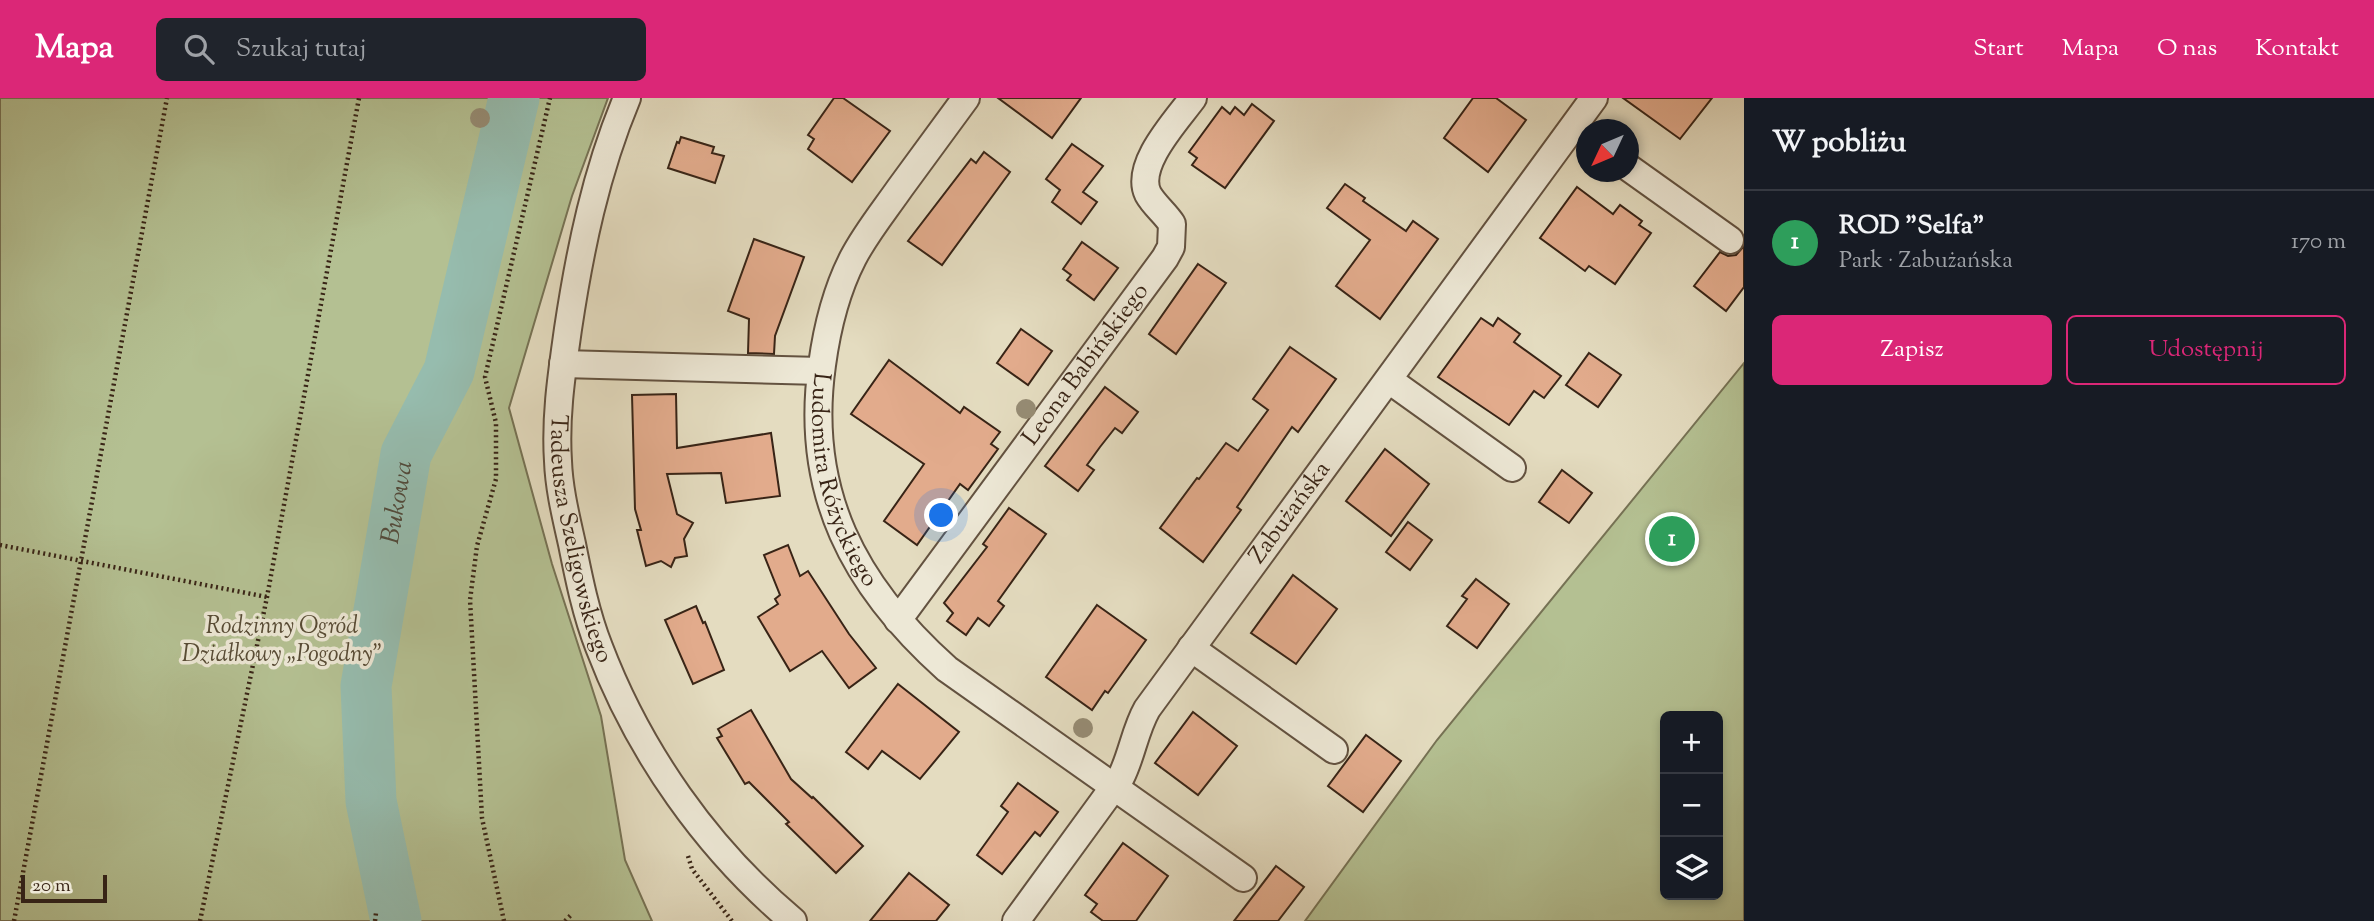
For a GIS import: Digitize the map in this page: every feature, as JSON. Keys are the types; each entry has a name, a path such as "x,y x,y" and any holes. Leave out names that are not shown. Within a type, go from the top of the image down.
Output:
{"street":[{"name":"Tadeusza Szeligowskiego","path":"627,98 591,207 577,274 563,364 557,434 561,493 587,613 598,646 636,727 686,807 748,880 793,921"},
{"name":"Ludomira Różyckiego","path":"966,98 858,250 844,278 832,314 821,371 817,437 827,487 846,540 859,565 898,620 947,669 1114,786"},
{"name":"Leona Babińskiego","path":"898,620 1166,258 1171,247 1172,224 1148,193 1145,182 1147,166 1193,98"},
{"name":"Zabużańska","path":"1585,119 1594,98"},
{"name":"Zabużańska","path":"1016,921 1114,786 1127,765 1139,722 1191,648 1389,380 1576,137"},
{"path":"1639,175 1730,240"},
{"path":"563,364 821,371"},
{"path":"1389,380 1512,468"},
{"path":"1191,648 1334,750"},
{"path":"1114,786 1243,878"}],"path":[{"path":"14,921 167,98"},
{"path":"200,921 267,597 359,98"},
{"path":"504,921 482,818 470,600 477,546 496,479 496,423 485,377 550,98"},
{"path":"0,545 267,597"},
{"path":"374,921 376,913"},
{"path":"565,921 572,914"}],"green space":[{"name":"Rodzinny Ogród Działkowy „Pogodny”","path":"0,98 608,98 572,196 509,408 552,564 601,716 625,860 652,921 0,921"},
{"path":"1744,363 1744,921 1305,921 1437,740"}],"building":[{"path":"834,98 843,98 890,131 852,182 808,149 814,139 808,135"},
{"path":"998,98 1081,98 1052,138"},
{"path":"1473,98 1496,98 1526,120 1488,172 1444,138"},
{"path":"1623,98 1712,98 1680,139"},
{"path":"1252,104 1274,121 1225,188 1192,165 1197,158 1189,152 1222,107 1230,114 1235,107 1244,115"},
{"path":"681,137 714,147 712,153 724,156 715,183 668,168"},
{"path":"1072,144 1103,166 1083,192 1097,202 1081,224 1052,202 1060,190 1046,179"},
{"path":"984,152 1010,172 942,265 908,241 971,159 976,163"},
{"path":"1345,184 1365,198 1363,201 1406,231 1413,221 1438,239 1380,319 1336,286 1370,240 1327,208"},
{"path":"1577,187 1613,214 1620,205 1642,221 1639,225 1651,233 1615,284 1589,266 1585,271 1540,238"},
{"path":"754,239 804,257 775,336 774,354 748,353 749,319 728,311"},
{"path":"1082,242 1118,268 1094,300 1067,280 1071,275 1063,269"},
{"path":"1744,246 1744,287 1726,311 1694,286 1720,252 1728,256 1736,255"},
{"path":"1198,264 1226,283 1176,354 1149,334"},
{"path":"1481,318 1493,326 1498,318 1520,334 1514,342 1561,376 1544,398 1534,391 1509,425 1438,377"},
{"path":"1021,329 1052,351 1028,385 997,363"},
{"path":"1290,347 1336,379 1298,432 1292,427 1237,507 1241,510 1203,562 1160,528 1226,443 1238,451 1268,410 1253,399"},
{"path":"1589,353 1621,375 1598,407 1566,385"},
{"path":"889,360 960,413 964,407 1000,432 991,444 998,449 968,490 960,484 917,545 884,521 924,464 851,414"},
{"path":"1105,387 1138,412 1122,433 1115,428 1100,447 1087,465 1094,470 1078,491 1045,466"},
{"path":"676,394 677,448 771,433 780,496 726,503 721,473 667,474 677,514 693,523 684,539 687,556 675,558 671,567 661,561 646,566 635,509 632,395"},
{"path":"1385,449 1429,484 1391,536 1346,501"},
{"path":"1562,470 1592,493 1569,523 1539,502"},
{"path":"1009,508 1046,534 998,601 1004,606 989,626 978,618 966,635 947,621 953,613 944,603 987,547 983,544"},
{"path":"1408,522 1432,540 1410,570 1386,552"},
{"path":"788,545 800,576 808,571 849,634 876,668 849,688 822,651 790,671 758,617 778,604 775,599 780,595 764,555"},
{"path":"1293,575 1337,609 1296,664 1251,633"},
{"path":"1476,579 1509,604 1477,648 1447,626 1467,599 1462,596"},
{"path":"1097,605 1146,640 1108,693 1105,691 1092,710 1046,677"},
{"path":"696,606 724,670 693,684 665,620"},
{"path":"898,684 959,732 920,779 882,751 868,769 846,752"},
{"path":"751,710 791,779 863,846 836,873 786,824 789,822 749,782 745,784 717,738 722,736 718,729"},
{"path":"1193,712 1237,746 1198,795 1155,763"},
{"path":"1366,735 1401,761 1363,812 1328,786"},
{"path":"1018,783 1058,812 1040,836 1035,832 1002,874 977,855 1008,812 1001,806"},
{"path":"1123,843 1168,876 1136,921 1103,921 1091,912 1097,904 1085,895"},
{"path":"1276,866 1304,887 1278,921 1234,921"},
{"path":"909,873 949,905 936,921 870,921"}],"waterway":[{"name":"Bukowa","path":"396,921 371,801 366,686 406,454 449,371 514,98"}],"place":[{"name":"ROD \"Selfa\"","path":"1672,539"}]}
